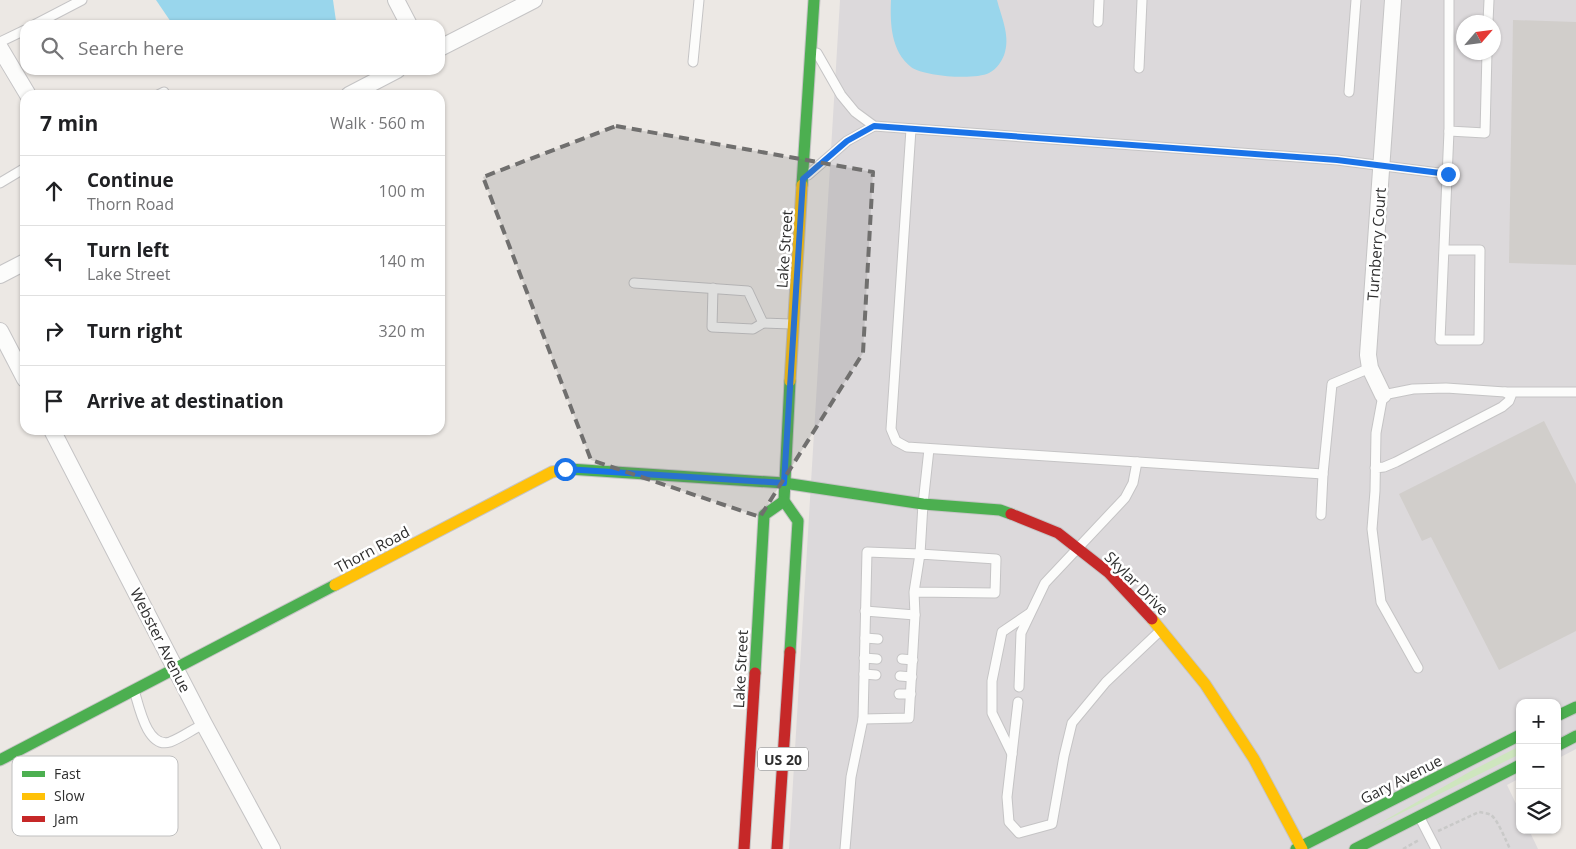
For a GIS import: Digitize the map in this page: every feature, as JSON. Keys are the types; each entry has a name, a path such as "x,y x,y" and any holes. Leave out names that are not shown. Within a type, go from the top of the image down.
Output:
{"main road":[{"name":"Lake Street","path":"744,849 764,515 784,501 814,0"},
{"name":"Thorn Road","path":"0,760 552,472 565,469 784,483"},
{"name":"Skylar Drive","path":"784,483 923,504 1000,510 1058,533 1109,573 1161,630 1205,684 1254,759 1299,848"},
{"name":"US 20","path":"777,849 798,521 784,501"},
{"path":"1561,714 1576,706"},
{"path":"1561,744 1576,736"},
{"name":"Gary Avenue","path":"1299,848 1516,737"},
{"path":"1355,849 1516,767"}],"street":[{"path":"396,0 406,20"},
{"path":"445,45 534,0"},
{"name":"Turnberry Court","path":"1383,395 1370,368 1368,355 1393,0"},
{"path":"0,48 25,90"},
{"path":"359,90 387,75"},
{"path":"0,275 20,265"},
{"path":"0,331 20,369"},
{"name":"Webster Avenue","path":"55,435 204,724 272,849"}],"lane":[{"path":"44,20 82,0"},
{"path":"693,62 699,0"},
{"path":"1098,22 1099,0"},
{"path":"1139,68 1142,0"},
{"path":"1348,92 1356,0"},
{"path":"1444,250 1480,250 1479,340 1440,340 1444,250 1450,131 1449,0"},
{"path":"1488,15 1489,0"},
{"path":"0,42 20,32"},
{"path":"812,43 841,95 855,112 874,126 1337,160 1448,174"},
{"path":"1450,131 1485,133 1487,60"},
{"path":"803,179 847,141 874,126"},
{"path":"910,129 891,429 896,441 906,448 1323,474"},
{"path":"0,182 20,171"},
{"path":"634,282 748,291 762,323"},
{"path":"713,288 712,327 753,329 762,323 794,324"},
{"path":"1321,515 1332,384 1370,368"},
{"path":"1418,668 1381,602 1372,529 1376,433 1383,395 1421,388 1504,392 1576,392"},
{"path":"1375,468 1384,467 1396,462 1502,407 1509,401 1511,396 1504,392"},
{"path":"863,719 909,718 915,615 914,592 920,554 929,449"},
{"path":"1020,687 1021,633 1045,583 1125,498 1134,483 1137,462"},
{"path":"845,849 851,777 863,719 867,552 996,559 995,593 914,592"},
{"path":"865,611 915,615"},
{"path":"1012,755 992,712 992,681 1002,632 1031,612"},
{"path":"1018,702 1008,804 1009,822 1019,833 1052,824 1064,756 1072,724 1106,682 1161,630"},
{"path":"865,638 878,639"},
{"path":"904,640 913,641"},
{"path":"864,658 877,658"},
{"path":"902,659 913,660"},
{"path":"864,674 876,674"},
{"path":"900,676 912,677"},
{"path":"134,690 146,726 153,738 160,743 170,742 204,724"},
{"path":"864,694 874,694"},
{"path":"899,694 911,694"},
{"path":"1419,816 1436,849"}],"path":[{"path":"1444,828 1479,812 1486,813 1495,820 1510,849"},
{"path":"1403,849 1413,844"}],"highlighted area":[{"path":"616,126 873,172 863,353 760,517 591,460 483,177"}],"shaded area":[{"path":"840,0 1576,0 1576,749 1561,757 1561,699 1516,699 1516,780 1507,785 1516,804 1516,834 1531,834 1538,849 789,849"}],"green space":[{"path":"1516,748 1516,756 1375,826 1471,771"}],"water":[{"path":"156,0 333,0 336,20 170,20"},
{"path":"891,0 997,0 1006,39 1005,52 1001,61 989,73 962,77 927,73 911,67 899,53 893,36"}],"building":[{"path":"1513,20 1576,22 1576,265 1509,263"},
{"path":"1544,421 1576,484 1576,631 1499,670 1431,537 1422,541 1399,494"}],"traffic: fast":[{"path":"802,185 814,0"},
{"path":"790,381 784,501 798,521 790,652"},
{"path":"569,469 784,483 923,504 1000,510 1011,514"},
{"path":"755,673 764,515 784,501"},
{"path":"0,760 335,585"},
{"path":"1561,714 1576,707"},
{"path":"1561,744 1576,736"},
{"path":"1296,849 1516,737"},
{"path":"1355,849 1516,767"}],"traffic: slow":[{"path":"790,381 802,185"},
{"path":"335,585 552,472 569,469"},
{"path":"1152,619 1205,684 1254,759 1302,849"}],"traffic: jam":[{"path":"1011,514 1058,533 1109,573 1152,619"},
{"path":"777,849 790,652"},
{"path":"744,849 755,673"}],"route":[{"path":"565,469 784,483 803,179 847,141 874,126 1337,160 1448,174"}]}
